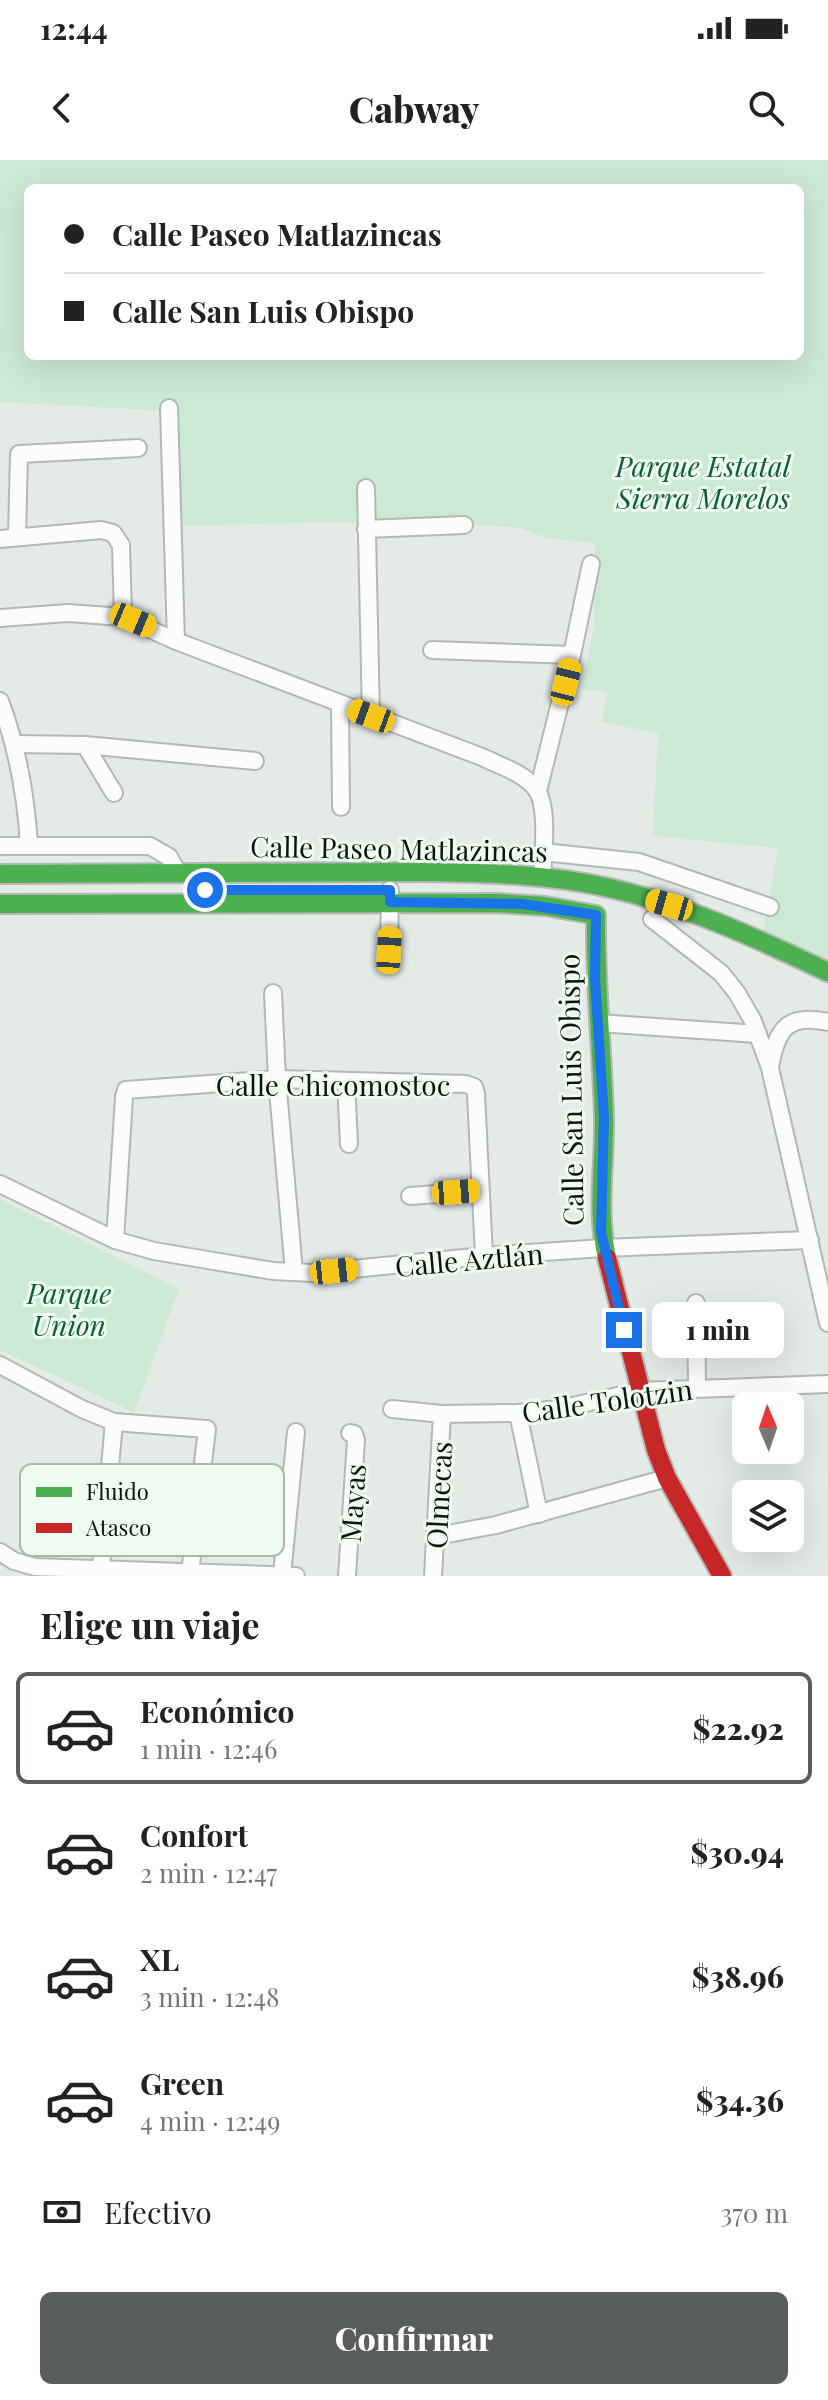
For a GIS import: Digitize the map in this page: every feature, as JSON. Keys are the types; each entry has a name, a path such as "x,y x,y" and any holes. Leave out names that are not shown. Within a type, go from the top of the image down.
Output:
{"main road":[{"name":"Calle Paseo Matlazincas","path":"0,892 321,881 436,872 542,877 603,887 669,905 749,935 828,972"},
{"name":"Calle Paseo Matlazincas","path":"0,874 178,873 321,881 390,896 528,894 604,912"},
{"path":"0,904 390,896"},
{"name":"Calle San Luis Obispo","path":"604,912 594,945 604,1118 600,1213 603,1248 656,1450 667,1478 722,1576"},
{"path":"645,917 685,928 828,990"}],"street":[{"path":"169,408 176,641"},
{"path":"123,617 121,545 113,533 101,530 8,537 19,454 138,448"},
{"path":"366,488 371,716"},
{"path":"366,529 464,525"},
{"path":"538,791 591,564"},
{"path":"0,618 68,613 123,617 176,641 482,757 519,775 538,791 543,806 542,877"},
{"path":"432,650 572,655"},
{"path":"0,701 16,744 23,778 29,845"},
{"path":"340,704 341,807"},
{"path":"16,744 85,745 255,761"},
{"path":"85,745 114,793"},
{"path":"0,846 150,846 169,857 178,873"},
{"path":"543,852 639,862 770,907"},
{"path":"389,950 390,896"},
{"path":"645,917 721,973 747,1008 770,1068 828,1323"},
{"path":"273,993 277,1079 294,1272"},
{"path":"770,1068 777,1037 788,1025 804,1019 828,1022"},
{"path":"598,1023 758,1034"},
{"name":"Calle Chicomostoc","path":"115,1240 124,1097 128,1090 277,1079 471,1085 476,1094 484,1256"},
{"path":"346,1081 349,1144"},
{"name":"Calle Aztlán","path":"0,1184 115,1240 154,1251 247,1268 294,1272 603,1248 810,1240"},
{"path":"410,1196 480,1191"},
{"path":"696,1303 697,1387"},
{"path":"0,1365 82,1409 114,1422 207,1429 203,1464"},
{"name":"Calle Tolotzin","path":"392,1409 442,1414 518,1413 559,1409 640,1391 826,1385"},
{"path":"518,1413 539,1514"},
{"name":"Olmecas","path":"433,1576 442,1414"},
{"path":"110,1464 114,1422"},
{"path":"284,1555 296,1432"},
{"name":"Mayas","path":"347,1576 356,1440 350,1433"},
{"path":"437,1536 496,1525 667,1478"},
{"path":"0,1552 14,1561 35,1567 296,1576"},
{"path":"101,1567 102,1556"},
{"path":"190,1573 192,1556"}],"green space":[{"name":"Parque Estatal Sierra Morelos","path":"0,160 828,160 828,985 760,953 778,848 653,836 658,733 602,722 607,692 582,689 594,625 595,543 547,538 520,528 414,520 172,526 171,411 0,402"},
{"name":"Parque Union","path":"0,1199 179,1289 134,1412 0,1350"}],"traffic: fast":[{"path":"0,874 427,872 561,879 634,894 691,912 828,972"},
{"path":"0,904 496,903 545,906 596,915 604,1117 602,1223 607,1258"}],"traffic: jam":[{"path":"607,1258 656,1450 667,1478 722,1576"}],"route":[{"path":"205,890 390,890 390,902 522,904 596,915 595,979 604,1118 601,1232 624,1330"}]}
